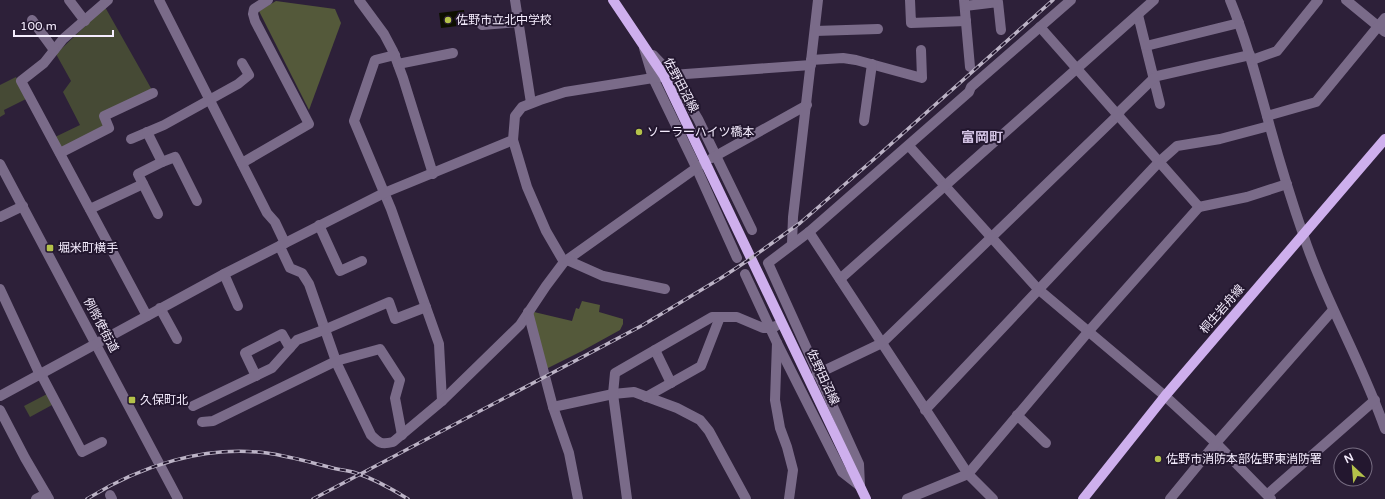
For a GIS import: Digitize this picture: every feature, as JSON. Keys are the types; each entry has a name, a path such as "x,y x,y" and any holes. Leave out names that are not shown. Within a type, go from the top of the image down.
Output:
{"main road":[{"name":"佐野田沼線","path":"613,0 643,44 668,76 748,251 866,499"},
{"name":"桐生岩舟線","path":"1083,499 1165,396 1385,139"}],"street":[{"path":"69,0 85,21"},
{"path":"108,0 64,39 44,63 21,81 147,316"},
{"path":"159,0 267,212 275,222 283,244 280,249 290,268 302,273 308,284 326,329 336,361 371,435 378,442 386,444 393,442 442,401 520,325 546,286 566,261 698,166"},
{"path":"242,164 309,124 255,21 253,14 254,9 268,0"},
{"path":"359,0 384,34 396,59 433,174"},
{"path":"515,0 531,103"},
{"path":"792,244 793,217 818,0"},
{"path":"910,0 911,23 966,21"},
{"path":"860,486 859,464 791,319 768,263 809,232 909,146 969,92 971,87 1071,0"},
{"path":"840,279 1154,0"},
{"path":"1230,0 1251,57 1268,121 1303,235 1333,310 1375,400 1385,429"},
{"path":"817,374 882,343 1118,115 1154,78 1278,51 1318,0"},
{"path":"1346,0 1382,29"},
{"path":"970,67 965,3 998,2 1001,30"},
{"path":"1138,15 1160,104"},
{"path":"925,410 1159,162 1177,146 1220,140 1316,102 1382,29 1385,18"},
{"path":"32,20 54,50"},
{"path":"482,26 518,22"},
{"path":"1146,46 1239,23"},
{"path":"1040,27 1200,207"},
{"path":"815,31 878,29"},
{"path":"643,44 653,78 698,166 737,258"},
{"path":"665,289 603,276 566,261 546,231 527,187 513,140 515,116 522,107 565,92 653,78 843,58 872,64 922,78 921,50"},
{"path":"442,401 440,344 391,209 354,121 375,60 453,53"},
{"path":"131,139 164,124 238,84 249,75 242,63"},
{"path":"864,121 872,64"},
{"path":"668,76 698,119 714,157 752,230"},
{"path":"60,153 110,128 104,116 153,93"},
{"path":"714,157 807,105"},
{"path":"147,132 162,162"},
{"path":"0,396 224,274 384,192 433,174 513,140"},
{"path":"909,146 1038,290 1165,396 1216,443 1269,497 1375,400"},
{"path":"158,214 138,174 175,156 197,201"},
{"name":"例幣使街道","path":"0,164 178,499"},
{"path":"90,209 142,184"},
{"path":"907,499 931,494 968,474 1088,332 1200,207 1247,197 1287,184"},
{"path":"0,217 23,206"},
{"path":"319,225 340,271 362,261"},
{"path":"809,232 968,474 993,499"},
{"path":"224,274 238,306"},
{"path":"745,274 773,327 777,343 842,472 860,486"},
{"path":"0,289 40,375 82,452 102,442"},
{"path":"193,406 272,368 297,340 389,302 395,319 426,307"},
{"path":"160,308 177,339"},
{"path":"1170,499 1216,443 1333,310"},
{"path":"528,312 553,407 569,453 578,499"},
{"path":"626,499 613,394 615,373 712,317 737,317 763,328 773,327"},
{"path":"646,396 701,366 720,317"},
{"path":"256,376 245,353 282,334 290,348"},
{"path":"777,343 775,400 780,428 793,470 789,499"},
{"path":"202,422 213,420 336,361 380,349 400,380 395,398 402,435"},
{"path":"655,350 671,383"},
{"path":"553,407 613,394 634,392 677,408 700,420 709,431 746,499"},
{"path":"0,410 47,496 36,499"},
{"path":"1017,416 1046,443"}],"green space":[{"path":"276,1 335,9 341,23 309,110 259,11"},
{"path":"105,7 152,90 101,115 107,127 61,150 55,137 80,125 63,92 71,81 56,54"},
{"path":"16,77 28,98 4,110 5,114 0,117 0,85"},
{"path":"582,301 600,305 599,312 623,319 623,324 620,330 546,369 532,316 534,312 572,321 576,308 579,309"},
{"path":"47,394 52,405 30,417 24,406"}],"shaded area":[{"path":"464,10 466,25 441,28 439,13"}],"railway":[{"path":"313,499 643,325 747,261 800,223 1053,0"},
{"path":"87,499 107,487 129,477 173,461 196,455 243,451 275,454 353,472 376,481 408,499"}],"place":[{"name":"佐野市立北中学校","path":"448,20"},
{"name":"ソーラーハイツ橋本","path":"639,132"},
{"name":"堀米町横手","path":"50,248"},
{"name":"久保町北","path":"132,400"},
{"name":"佐野市消防本部佐野東消防署","path":"1158,459"}],"district":[{"name":"富岡町","path":"982,137"}]}
